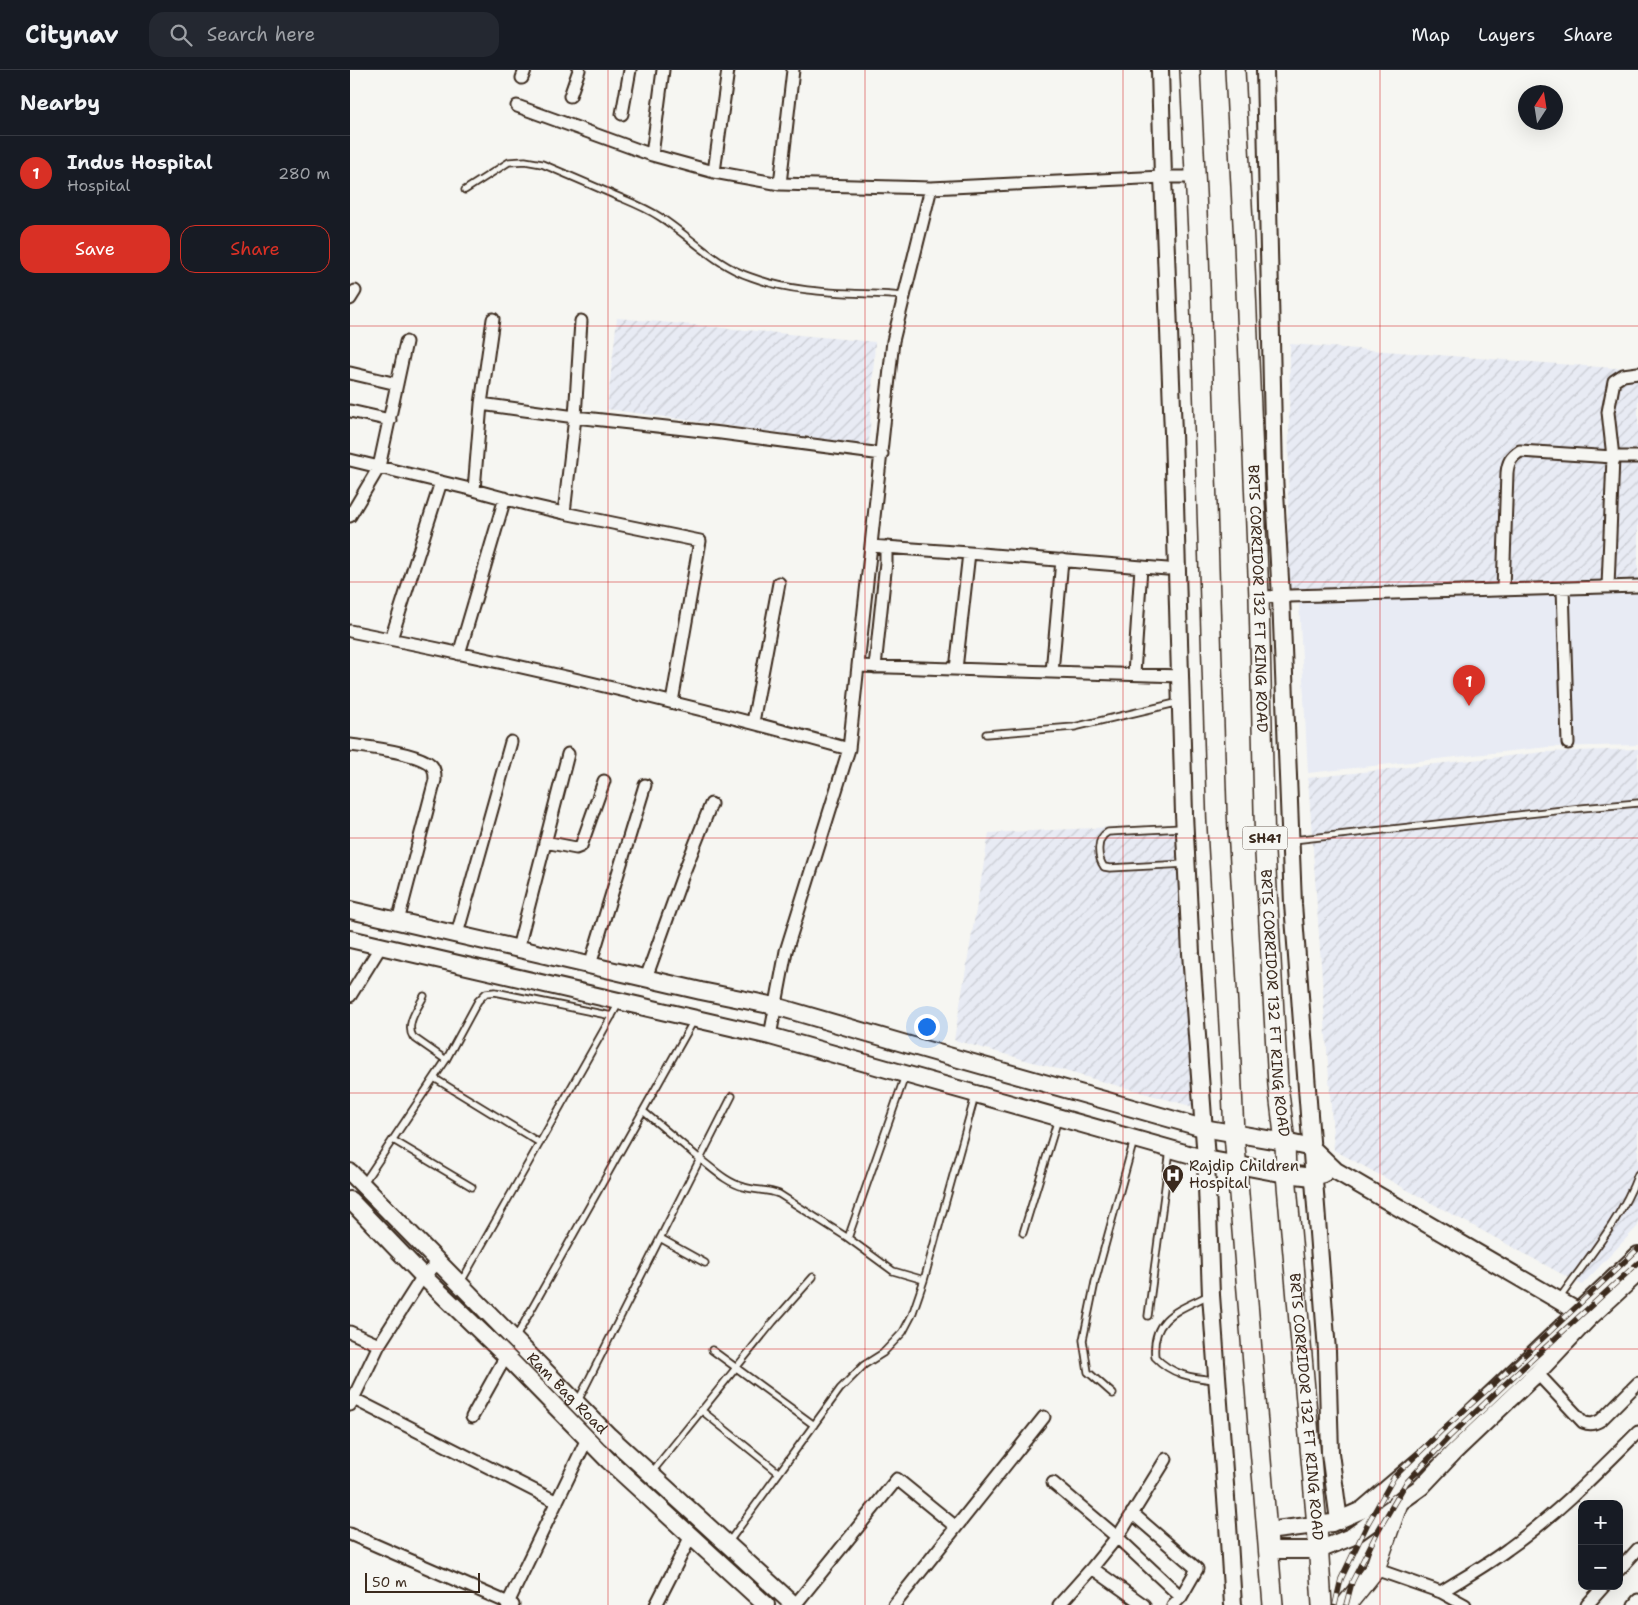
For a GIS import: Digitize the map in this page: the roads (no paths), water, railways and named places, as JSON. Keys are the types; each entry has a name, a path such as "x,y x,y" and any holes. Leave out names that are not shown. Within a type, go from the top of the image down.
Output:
{"main road":[{"path":"1190,70 1217,821 1234,1134 1273,1605"},
{"name":"BRTS CORRIDOR 132 FT RING ROAD","path":"1235,70 1245,253 1259,597 1265,853 1278,1085 1285,1142 1286,1174 1317,1526 1322,1605"},
{"path":"1346,1605 1375,1569 1398,1503"}],"street":[{"path":"570,96 579,70"},
{"path":"622,114 630,70"},
{"path":"652,155 663,70"},
{"path":"714,172 728,70"},
{"path":"780,184 793,70"},
{"path":"1160,70 1190,953 1204,1128 1211,1295 1233,1605"},
{"path":"1265,70 1274,475 1281,597 1293,904 1327,1352 1330,1453 1339,1521"},
{"path":"517,106 652,155 714,172 780,184 931,188 1195,177"},
{"path":"770,1036 786,951 849,749 893,341 931,188"},
{"path":"474,490 481,404 493,319"},
{"path":"564,513 575,417 581,321"},
{"path":"350,514 379,467 406,342"},
{"path":"350,373 397,384"},
{"path":"1608,587 1613,457 1608,412 1614,381 1623,375 1638,373"},
{"path":"481,404 882,454"},
{"path":"350,411 390,420"},
{"path":"1503,590 1507,473 1508,462 1514,455 1520,451 1613,457 1638,456"},
{"path":"350,460 474,490 529,506 700,541 672,702"},
{"path":"391,639 441,482"},
{"path":"459,654 505,498"},
{"path":"871,546 969,552 1167,569"},
{"path":"875,667 886,547"},
{"path":"956,669 969,552"},
{"path":"1052,672 1062,560"},
{"path":"1134,674 1141,567"},
{"path":"753,722 779,583"},
{"path":"1259,597 1638,586"},
{"path":"1563,588 1568,743"},
{"path":"350,631 459,654 478,656 753,722 849,749"},
{"path":"858,666 1181,676"},
{"path":"457,934 511,742"},
{"path":"350,744 410,756 431,765 435,771 435,780 398,921"},
{"path":"518,948 568,754"},
{"path":"545,842 576,848 581,846 604,781"},
{"path":"590,965 645,785"},
{"path":"646,978 711,804"},
{"path":"350,910 775,1006 1204,1128 1312,1148 1336,1171 1583,1315"},
{"path":"350,939 770,1036 1206,1159 1286,1174 1313,1177 1336,1171"},
{"path":"350,996 381,946"},
{"name":"Ram Bag Road","path":"350,1172 609,1436 794,1605"},
{"name":"Ram Bag Road","path":"350,1200 423,1276 506,1356 609,1461 766,1605"},
{"path":"1268,1550 1319,1550 1351,1537 1420,1487 1537,1373 1583,1315 1638,1254"},
{"path":"438,1263 423,1276 379,1345 351,1400 557,1502"},
{"path":"1267,1531 1317,1526 1339,1521 1362,1510 1583,1315 1638,1273"},
{"path":"350,1332 379,1345"},
{"path":"472,1417 506,1356"},
{"path":"1537,1373 1583,1422 1588,1424 1594,1424 1601,1420 1638,1384"},
{"path":"894,1605 1044,1417"},
{"path":"1441,1592 1508,1549 1549,1516 1593,1478 1638,1432"},
{"path":"350,1534 510,1604 587,1439"},
{"path":"1059,1605 1117,1537 1166,1459"},
{"path":"794,1605 897,1479 956,1527"},
{"path":"1053,1483 1117,1537 1177,1601 1197,1568 1132,1513"},
{"path":"656,1605 691,1536"},
{"path":"1623,1566 1638,1549"},
{"path":"1092,1568 1144,1605"},
{"path":"1375,1569 1441,1592 1465,1605"},
{"path":"1587,1605 1600,1590"},
{"path":"1634,1605 1638,1600"}],"lane":[{"path":"465,190 508,162 525,161 542,164 643,207 660,217 708,255 729,268 749,277 778,286 798,289 904,296"},
{"path":"986,734 1074,728 1182,701"},
{"path":"1291,840 1638,803"},
{"path":"1185,828 1108,832 1102,835 1099,841 1101,862 1104,867 1187,864"},
{"path":"363,1184 446,1060 478,1001 486,993 496,992 612,1016"},
{"path":"424,996 409,1024 410,1032 413,1037 446,1060"},
{"path":"460,1284 620,1001"},
{"path":"514,1340 695,1018"},
{"path":"848,1238 906,1074"},
{"path":"434,1078 540,1143"},
{"path":"727,1544 840,1389 864,1365 883,1352 903,1332 912,1315 924,1280 975,1094"},
{"path":"577,1404 732,1096"},
{"path":"643,1111 700,1159 734,1184 745,1188 769,1190 779,1194 848,1238 893,1271 924,1280"},
{"path":"1023,1233 1058,1117"},
{"path":"392,1140 472,1187"},
{"path":"1113,1394 1088,1372 1083,1340 1095,1282 1134,1140"},
{"path":"1148,1316 1170,1149"},
{"path":"1558,1300 1614,1223 1638,1174"},
{"path":"660,1238 705,1263"},
{"path":"650,1474 772,1322 813,1277"},
{"path":"1211,1295 1168,1315 1160,1325 1154,1349 1155,1357 1169,1370 1181,1375 1218,1381"},
{"path":"712,1350 814,1425"},
{"path":"702,1410 779,1473"}],"railway":[{"path":"1335,1605 1341,1579 1367,1525 1394,1477 1441,1431 1638,1249"},
{"path":"1346,1605 1352,1582 1379,1529 1406,1483 1449,1437 1638,1263"}],"place":[{"name":"Indus Hospital","path":"1469,706"},
{"name":"Rajdip Children Hospital","path":"1173,1194"}]}
